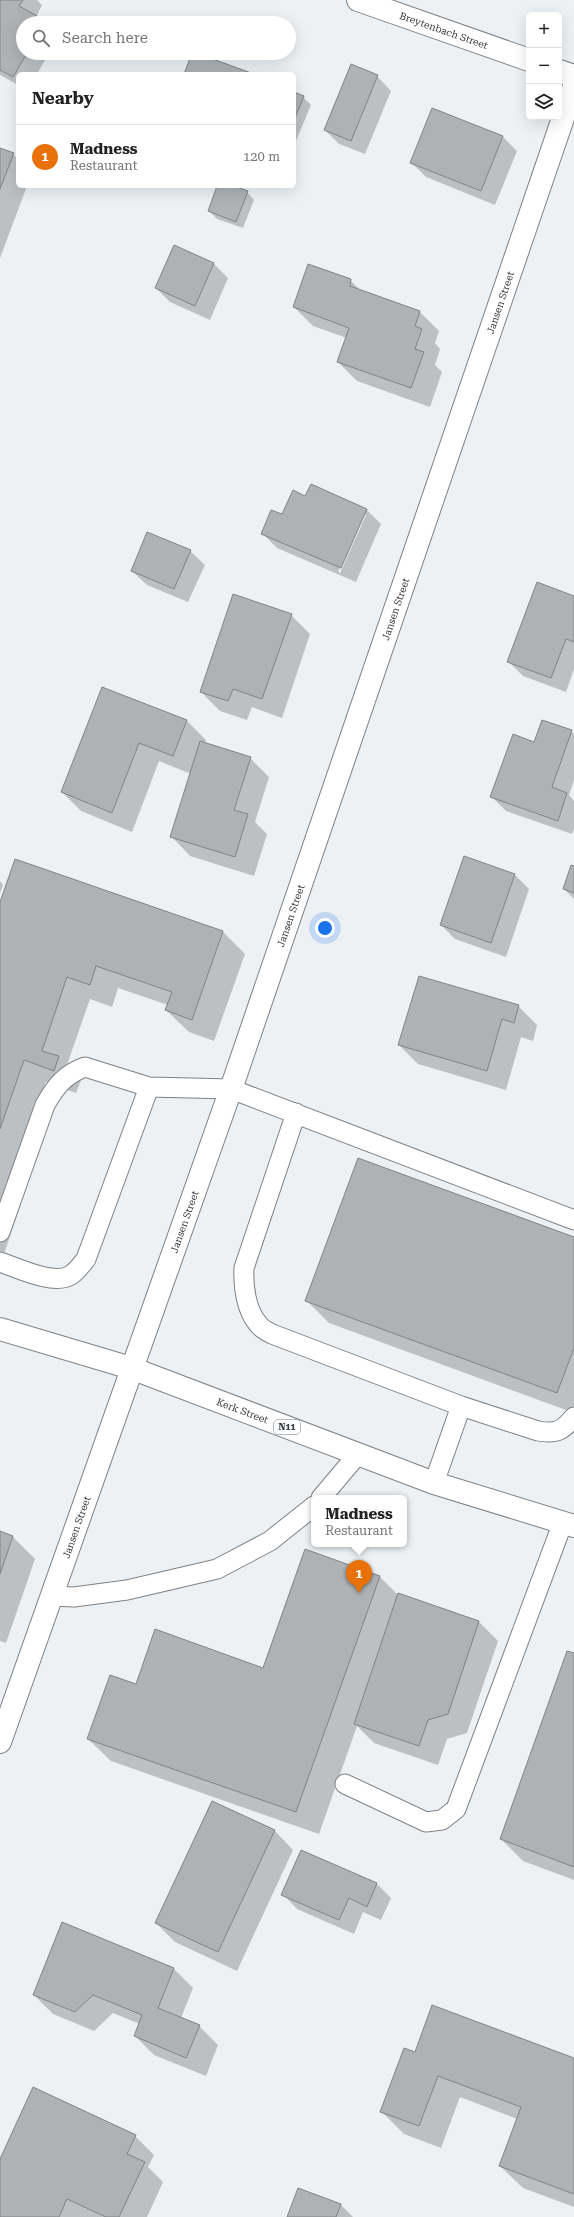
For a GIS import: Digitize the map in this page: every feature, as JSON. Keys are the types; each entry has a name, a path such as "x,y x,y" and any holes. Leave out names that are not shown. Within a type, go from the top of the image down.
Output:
{"main road":[{"name":"Breytenbach Street","path":"358,0 526,59"},
{"path":"562,72 574,76"},
{"name":"Jansen Street","path":"0,1742 131,1368 231,1089 574,86"},
{"name":"Kerk Street","path":"0,1329 131,1368 434,1483 568,1524"}],"lane":[{"path":"0,1232 45,1105 63,1079 75,1071 85,1067 149,1087 231,1089 574,1220"},
{"path":"0,1262 52,1278 64,1278 80,1267 90,1249 149,1087"},
{"path":"296,1113 244,1268 246,1297 254,1318 259,1326 272,1334 460,1406 538,1431 550,1433 563,1430 574,1417"},
{"path":"434,1483 460,1406"},
{"path":"324,1495 358,1454"},
{"path":"51,1596 74,1597 127,1590 217,1569 270,1541 311,1508"},
{"path":"345,1784 426,1822 442,1820 456,1809 568,1524"}],"building":[{"path":"0,0 23,0 19,6 37,16 16,16 16,60 23,60 13,77 0,70"},
{"path":"189,60 215,60 248,72 185,72"},
{"path":"351,64 378,75 351,141 324,130"},
{"path":"296,93 304,96 296,115"},
{"path":"432,108 503,136 481,191 410,163"},
{"path":"0,148 14,153 0,189"},
{"path":"216,188 240,188 248,191 236,222 208,211"},
{"path":"174,245 214,263 195,306 155,288"},
{"path":"308,264 351,279 350,286 420,311 415,326 422,329 415,349 424,352 411,388 337,362 349,328 293,307"},
{"path":"311,484 367,509 341,568 261,534 271,510 282,514 293,490 305,496"},
{"path":"147,532 191,550 174,589 131,571"},
{"path":"537,582 574,596 574,642 566,639 551,678 507,662"},
{"path":"233,594 292,614 262,699 233,689 228,701 200,692"},
{"path":"102,687 187,720 173,756 139,743 112,813 61,792"},
{"path":"542,720 572,730 552,787 567,793 558,821 490,797 513,734 534,742"},
{"path":"200,741 251,757 234,810 248,814 235,857 170,837"},
{"path":"464,856 515,874 491,943 440,925"},
{"path":"15,859 223,931 192,1020 165,1010 172,992 96,966 90,985 67,977 42,1051 59,1056 54,1071 24,1060 0,1129 0,902"},
{"path":"571,865 574,866 574,893 563,889"},
{"path":"419,976 519,1005 514,1023 502,1019 487,1071 398,1045"},
{"path":"358,1158 574,1237 574,1348 557,1393 305,1301"},
{"path":"0,1531 13,1536 0,1574"},
{"path":"305,1549 380,1576 296,1812 87,1739 110,1675 136,1684 155,1629 263,1668"},
{"path":"398,1593 479,1621 448,1714 428,1720 419,1746 354,1724"},
{"path":"567,1651 574,1653 574,1867 500,1839"},
{"path":"212,1801 275,1830 218,1952 155,1923"},
{"path":"301,1850 377,1883 367,1907 349,1898 339,1920 281,1895"},
{"path":"62,1922 174,1968 158,2008 200,2025 186,2058 134,2036 142,2015 93,1995 75,2012 33,1995"},
{"path":"432,2005 574,2058 574,2194 499,2166 521,2107 438,2076 419,2126 380,2112 404,2048 415,2052"},
{"path":"33,2087 136,2135 127,2154 145,2162 119,2217 106,2217 67,2199 59,2217 0,2217 0,2159"},
{"path":"298,2188 341,2204 336,2217 287,2217"}],"place":[{"name":"Madness","path":"359,1593"}]}
